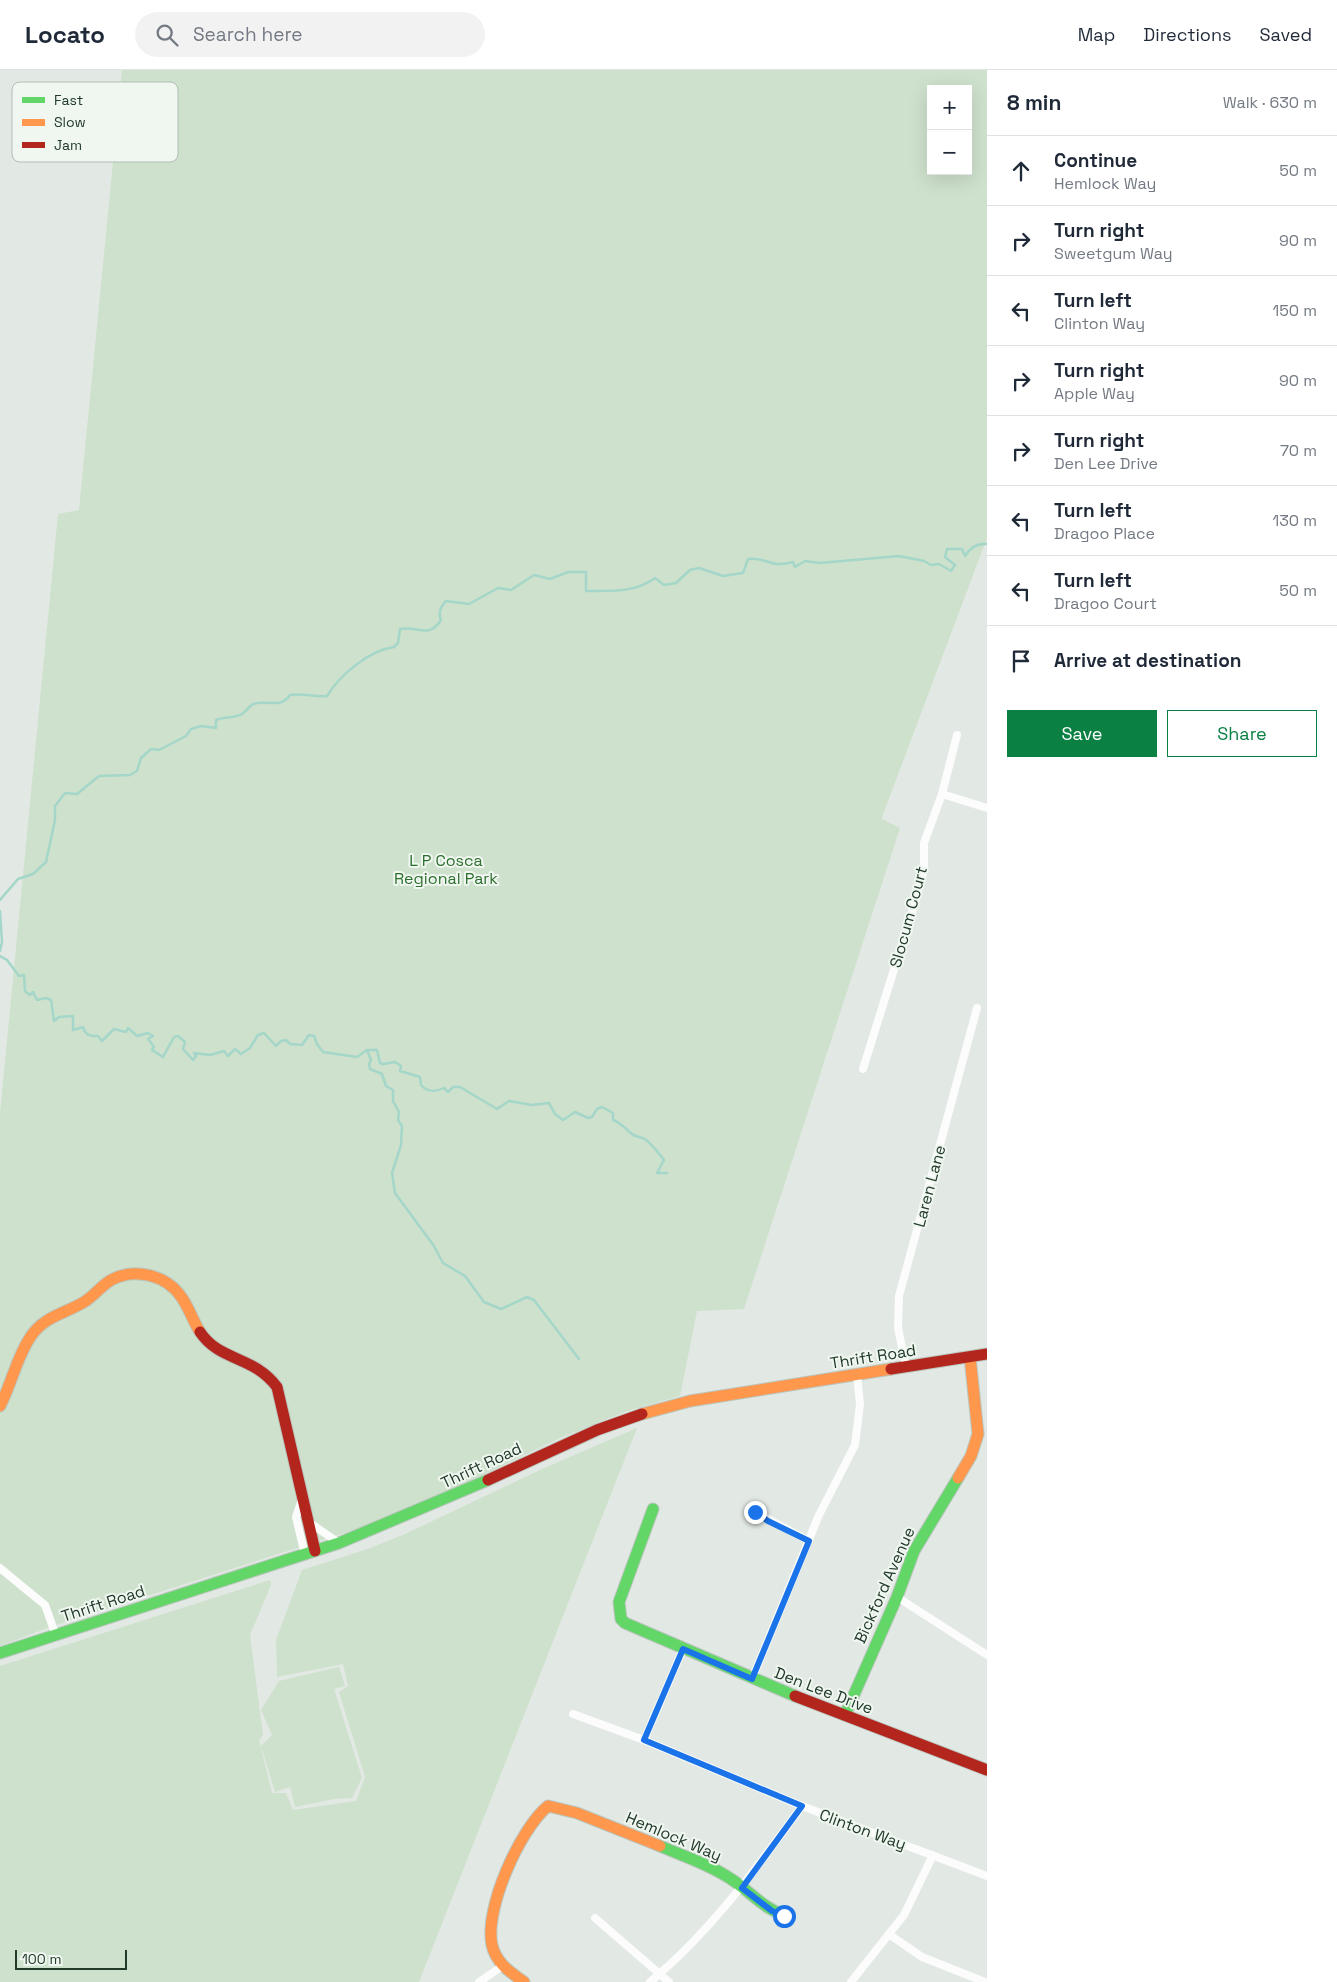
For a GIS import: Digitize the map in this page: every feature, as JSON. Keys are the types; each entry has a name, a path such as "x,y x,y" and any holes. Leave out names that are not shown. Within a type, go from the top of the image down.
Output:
{"street":[{"name":"Slocum Court","path":"863,1069 916,898 924,869 924,843 942,794 957,735"},
{"path":"942,794 987,808"},
{"name":"Laren Lane","path":"906,1366 898,1328 899,1296 978,1008"},
{"path":"0,1406 18,1357 37,1328 45,1320 84,1302 120,1275 142,1274 159,1278 177,1290 183,1297 197,1329 208,1342 220,1351 256,1365 272,1379 280,1394 309,1522 310,1553"},
{"name":"Thrift Road","path":"0,1653 339,1543 419,1511 597,1430 647,1412 690,1401 987,1354"},
{"name":"Bickford Avenue","path":"845,1715 897,1597 914,1551 967,1466 983,1434 970,1379 970,1357"},
{"path":"752,1679 809,1541 855,1445 860,1415 857,1375"},
{"path":"303,1496 296,1517 310,1553"},
{"name":"Den Lee Drive","path":"653,1509 621,1595 620,1614 625,1623 752,1679 987,1770"},
{"path":"755,1512 768,1521 809,1541"},
{"path":"309,1522 339,1543"},
{"path":"0,1568 45,1605 56,1636"},
{"path":"897,1597 987,1655"},
{"path":"644,1740 683,1649"},
{"name":"Clinton Way","path":"573,1714 644,1740 802,1806 987,1876"},
{"name":"Hemlock Way","path":"501,1967 490,1937 492,1916 518,1848 538,1812 548,1806 576,1813 698,1861 717,1870 777,1914 789,1916"},
{"path":"650,1982 707,1928 742,1888 802,1806"},
{"path":"851,1982 890,1935 912,1900 933,1855"},
{"path":"595,1918 669,1982"},
{"path":"890,1935 922,1957 985,1982"},
{"path":"479,1982 501,1967 524,1982"}],"green space":[{"name":"L P Cosca Regional Park","path":"122,70 987,70 987,538 882,817 882,819 900,828 744,1309 697,1311 680,1396 627,1411 562,1437 428,1501 366,1526 50,1627 0,1646 0,1113 58,514 79,510 113,162 178,162 178,82 121,82"},
{"path":"637,1428 419,1982 0,1982 0,1666 270,1580 271,1585 250,1635 263,1735 259,1740 272,1793 286,1793 293,1810 356,1801 365,1777 339,1692 348,1686 343,1664 277,1677 276,1640 302,1570 368,1549 405,1534 542,1469"},
{"path":"339,1667 345,1686 334,1689 362,1778 352,1798 334,1799 295,1807 290,1787 275,1792 261,1746 272,1735 261,1710 279,1681"}],"waterway":[{"path":"0,900 18,879 33,874 46,862 55,820 55,806 65,793 77,794 99,776 130,775 137,771 141,758 151,749 159,750 186,736 191,729 201,726 216,728 216,720 239,715 255,703 279,703 290,695 327,696 339,680 356,665 375,653 394,647 398,643 400,629 427,631 436,626 441,620 440,610 446,601 469,604 498,588 511,590 534,575 550,579 568,572 586,572 586,591 631,589 655,578 664,585 676,583 690,570 699,568 723,576 743,573 748,559 759,559 778,564 793,562 795,567 805,561 820,563 899,556 924,561 931,565 939,564 951,571 955,565 945,557 947,549 962,549 965,556 974,547 980,544 987,544"},
{"path":"0,911 2,942 0,951"},
{"path":"0,956 7,960 19,976 24,975 25,991 30,995 33,992 37,1000 46,998 51,1000 54,1021 59,1017 73,1016 73,1030 83,1027 87,1034 98,1036 102,1041 114,1029 126,1032 128,1028 137,1036 148,1033 153,1036 148,1039 154,1047 152,1050 163,1057 174,1037 178,1036 185,1042 183,1049 193,1060 196,1056 194,1053 210,1055 224,1051 228,1056 235,1049 241,1054 250,1048 258,1035 264,1033 276,1046 281,1041 286,1040 290,1044 302,1045 309,1035 314,1036 323,1052 357,1057 367,1050 377,1050 380,1063 395,1062 401,1066 400,1071 420,1077 421,1085 426,1089 435,1091 444,1088 448,1092 453,1087 460,1087 497,1109 509,1101 532,1105 549,1103 555,1114 563,1120 575,1112 588,1118 592,1117 597,1109 602,1107 613,1113 613,1120 651,1144 664,1160 657,1173 667,1173"},
{"path":"367,1050 371,1060 369,1064 370,1069 382,1074 386,1086 393,1090 393,1101 399,1112 398,1120 402,1126 401,1145 392,1173 395,1193 434,1246 443,1263 465,1276 484,1302 501,1309 527,1297 534,1300 579,1359"}],"traffic: fast":[{"path":"845,1715 897,1597 914,1551 958,1478"},
{"path":"0,1653 339,1543 488,1480"},
{"path":"653,1509 619,1602 621,1619 625,1623 795,1696"},
{"path":"660,1846 714,1869 738,1884 766,1906 789,1916"}],"traffic: slow":[{"path":"0,1406 26,1344 36,1329 84,1302 107,1282 120,1276 140,1274 159,1279 168,1284 182,1298 200,1332"},
{"path":"958,1478 971,1456 978,1434 970,1357"},
{"path":"642,1414 690,1401 891,1369"},
{"path":"524,1982 500,1962 492,1945 491,1930 493,1911 506,1871 526,1832 537,1817 548,1806 577,1813 660,1846"}],"traffic: jam":[{"path":"200,1332 217,1349 258,1369 277,1387 315,1551"},
{"path":"891,1369 987,1354"},
{"path":"488,1480 597,1430 642,1414"},
{"path":"795,1696 987,1770"}],"route":[{"path":"755,1512 768,1521 809,1541 752,1679 683,1649 644,1740 802,1806 742,1888 772,1911 784,1916"}]}
